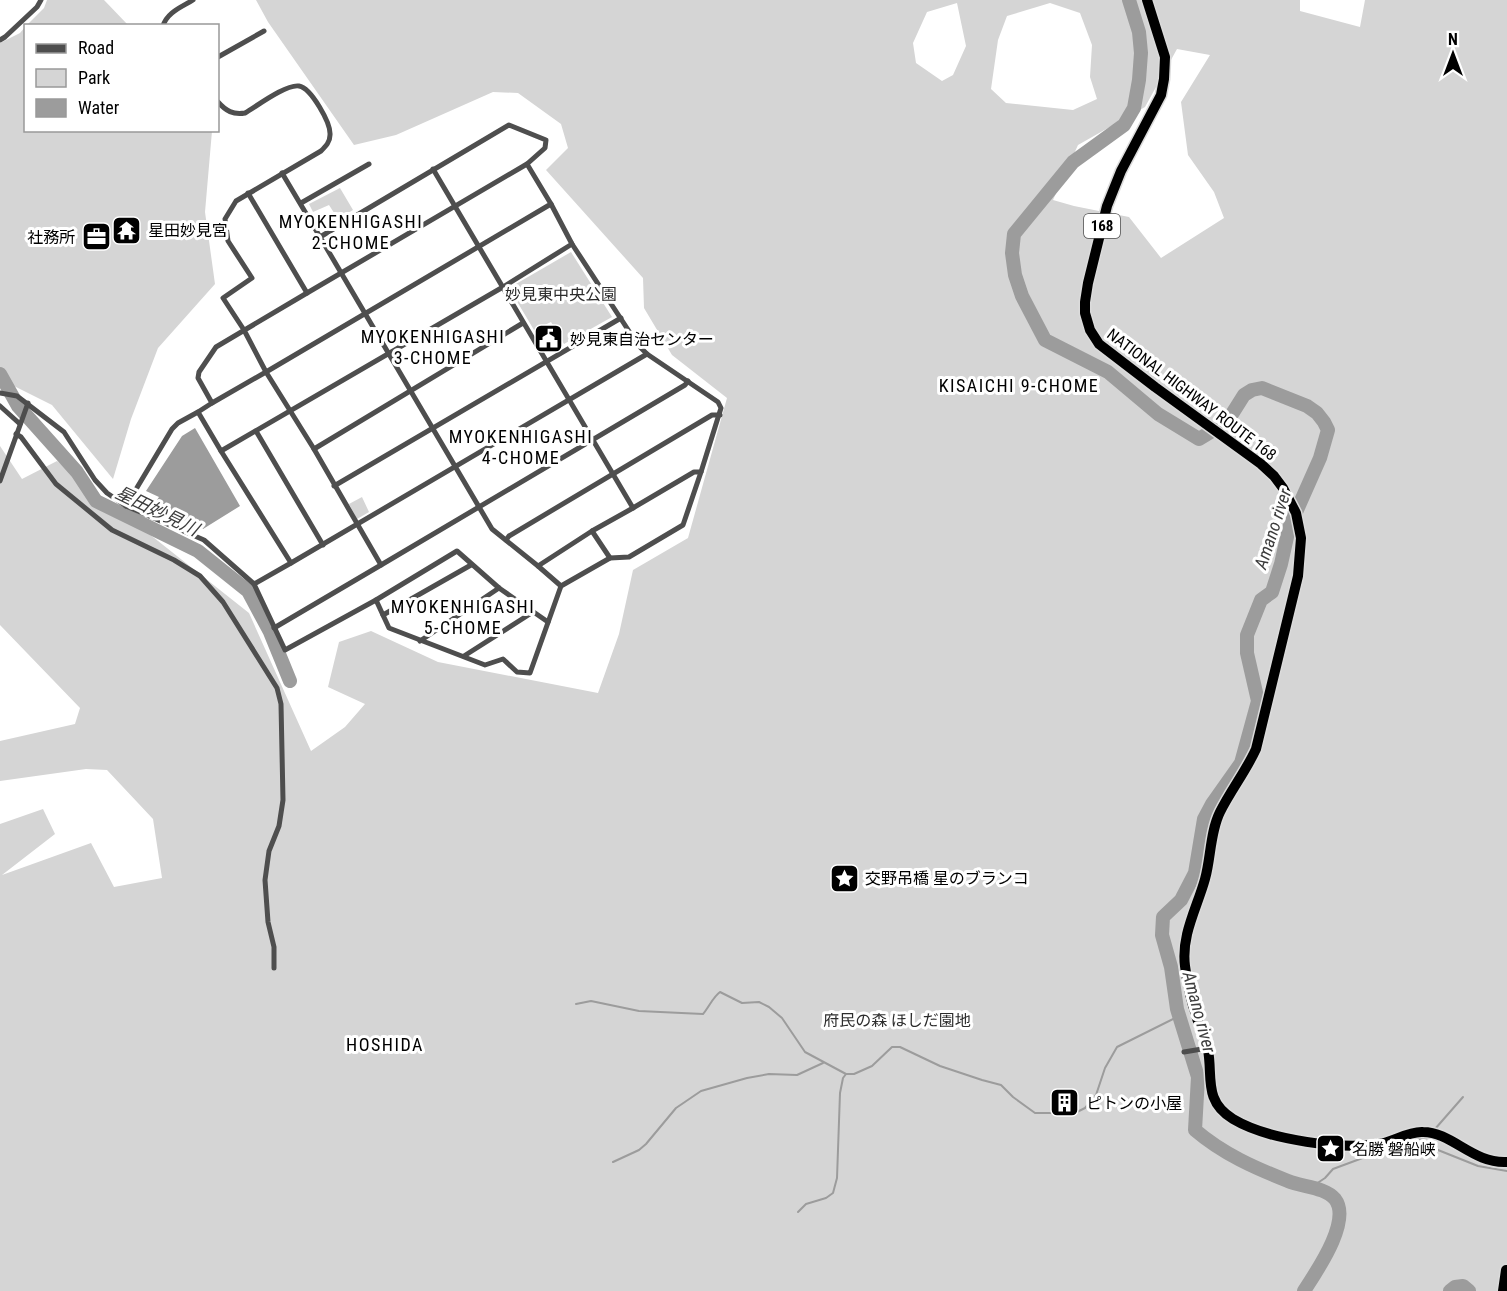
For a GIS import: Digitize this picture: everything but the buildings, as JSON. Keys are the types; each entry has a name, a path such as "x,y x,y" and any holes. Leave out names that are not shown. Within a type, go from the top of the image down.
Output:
{"highway":[{"name":"NATIONAL HIGHWAY ROUTE 168","path":"1147,0 1165,57 1161,95 1121,171 1107,206 1088,283 1085,313 1090,330 1099,344 1274,476 1287,494 1299,522 1301,538 1298,576 1256,749 1245,772 1219,814 1205,879 1185,940 1185,967 1205,1049 1212,1094 1221,1108 1232,1118 1250,1126 1313,1143 1341,1146 1384,1143 1420,1131 1430,1132 1476,1156 1497,1162 1507,1162"},
{"path":"1503,1291 1506,1270"}],"street":[{"path":"0,40 37,7 40,0"},
{"path":"164,24 173,12 194,0"},
{"path":"219,56 264,31"},
{"path":"219,103 229,112 245,113 287,88 297,86 311,94 329,126 328,144 321,151 236,201 225,219 228,241 252,278 223,298 381,565"},
{"path":"212,403 198,378 199,372 216,346 527,164 545,148 546,140 509,125 320,237"},
{"path":"301,203 369,164"},
{"path":"376,600 389,628 485,665 503,659 517,672 530,673 561,586 610,558 629,556 683,525 721,408 718,402 647,354 638,345 572,244 527,164"},
{"path":"433,170 633,508"},
{"path":"282,173 492,529 561,586"},
{"path":"248,194 307,293"},
{"path":"126,506 171,429 178,423 551,204"},
{"path":"221,451 503,287 572,244"},
{"path":"334,486 621,318"},
{"path":"314,449 523,323"},
{"path":"254,584 357,526 647,354"},
{"path":"274,628 592,441 685,385 688,381"},
{"path":"2,393 17,396 27,406 64,432 95,480 107,493 126,506 204,540 254,584 285,650 376,600 457,551 499,588 548,622"},
{"path":"0,406 21,421"},
{"path":"0,481 27,406"},
{"path":"198,412 291,563"},
{"path":"506,540 509,536 712,415 720,415"},
{"path":"256,431 324,545"},
{"path":"16,434 21,437 56,484 112,530 174,560 200,576 223,602 277,688 281,704 283,800 279,826 269,851 265,880 268,922 274,947 274,968"},
{"path":"538,566 592,531 694,472 701,471"},
{"path":"592,531 610,558"},
{"path":"383,615 471,565"},
{"path":"420,641 499,588"},
{"path":"464,656 533,612"},
{"path":"1184,1052 1205,1049"}],"green space":[{"path":"47,0 104,0 127,24 28,24 44,8"},
{"name":"府民の森 ほしだ園地","path":"256,0 1300,0 1300,11 1360,27 1365,0 1507,0 1507,1291 0,1291 0,824 43,809 55,834 2,875 91,843 114,887 162,878 153,819 107,770 86,769 0,781 0,741 75,724 80,708 0,625 0,446 22,479 57,461 249,613 311,751 345,727 365,704 328,687 339,642 371,631 438,662 598,693 619,634 633,570 688,538 727,398 672,355 644,308 643,278 546,170 568,148 561,124 518,93 493,92 396,135 354,145 268,22","holes":["957,3 966,46 953,75 942,81 916,63 913,43 927,12","1050,3 1080,13 1092,45 1090,77 1097,99 1073,110 1006,103 991,89 998,40 1007,16","1177,49 1210,55 1181,102 1188,155 1214,192 1224,218 1161,258 1129,217 1053,200 1078,145 1145,107"]},
{"path":"24,28 24,132 212,132 205,212 215,284 158,348 131,419 113,479 52,405 0,379 0,43 20,33"},
{"path":"340,188 353,210 338,219 329,205 313,212 309,204"},
{"name":"妙見東中央公園","path":"571,252 612,317 564,344 551,322 534,330 509,288"},
{"path":"362,497 369,512 357,519 349,504"}],"water":[{"path":"195,428 240,506 203,529 152,507 159,497 146,491 182,436"}],"waterway":[{"name":"Amano river","path":"1129,0 1139,32 1141,53 1134,108 1124,125 1073,162 1014,234 1012,253 1015,275 1022,296 1045,340 1108,372 1158,414 1199,439 1227,422 1244,395 1262,388 1307,406 1317,413 1328,430 1320,458 1289,528 1272,592 1261,600 1247,635 1247,653 1258,701 1241,763 1204,819 1195,873 1181,900 1163,917 1162,935 1171,967 1177,1009 1198,1077 1195,1130 1228,1153 1251,1165 1288,1181 1331,1195 1339,1208 1336,1233 1324,1259 1304,1291"},
{"name":"星田妙見川","path":"0,374 18,406 77,472 96,501 198,551 248,591 270,632 290,681"},
{"path":"576,1004 591,1001 639,1011 703,1014 720,992 742,1003 759,1002 769,1007 782,1018 805,1052 846,1074 854,1074 872,1066 892,1047 900,1047 940,1066 1001,1085 1035,1113 1075,1113 1085,1108 1096,1095 1105,1068 1117,1047 1179,1016"},
{"path":"613,1162 639,1150 676,1108 701,1091 769,1074 797,1075 823,1063"},
{"path":"798,1212 806,1204 826,1198 833,1193 837,1178 840,1093 846,1074"},
{"path":"1435,1129 1463,1097"},
{"path":"1310,1188 1325,1178 1333,1169 1411,1140 1427,1138"},
{"path":"1396,1147 1428,1146 1478,1166 1507,1171"},
{"name":"Amano river","path":"1450,1291 1455,1287 1463,1286 1469,1291"}],"place":[{"name":"星田妙見宮","path":"127,230"},
{"name":"社務所","path":"96,237"},
{"name":"妙見東自治センター","path":"549,339"},
{"name":"交野吊橋 星のブランコ","path":"844,878"},
{"name":"ピトンの小屋","path":"1065,1103"},
{"name":"名勝 磐船峡","path":"1331,1149"}],"district":[{"name":"MYOKENHIGASHI 2-CHOME","path":"351,232"},
{"name":"MYOKENHIGASHI 3-CHOME","path":"433,347"},
{"name":"KISAICHI 9-CHOME","path":"1019,386"},
{"name":"MYOKENHIGASHI 4-CHOME","path":"521,447"},
{"name":"MYOKENHIGASHI 5-CHOME","path":"463,617"},
{"name":"HOSHIDA","path":"385,1045"}]}
